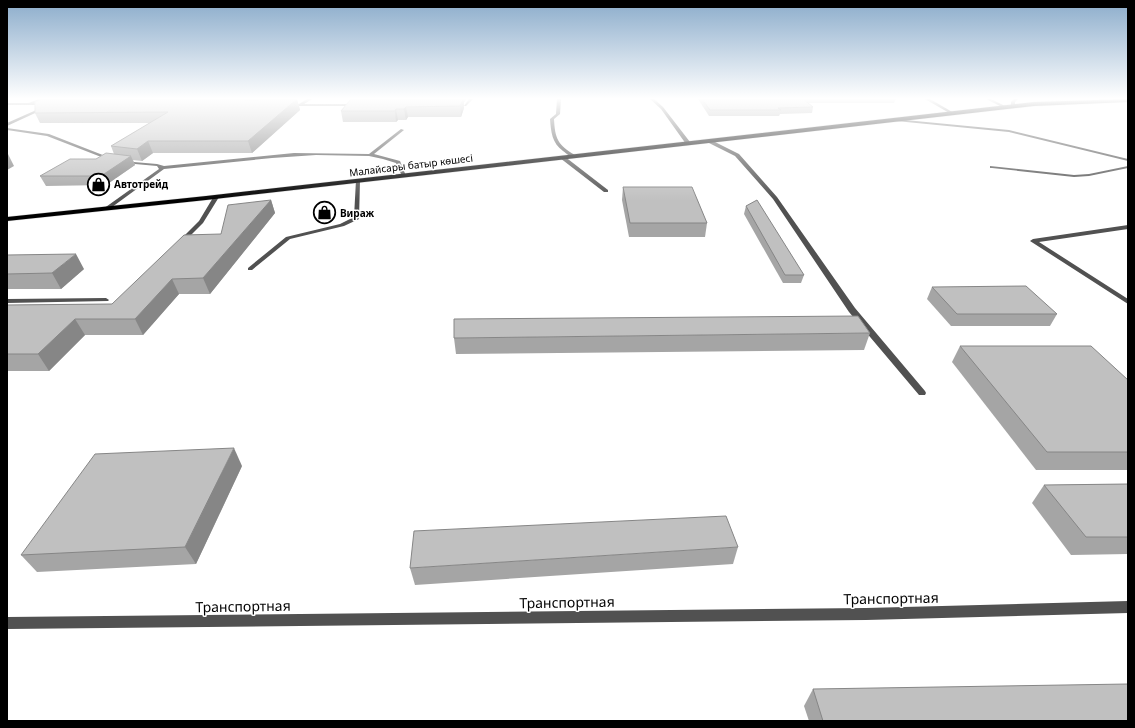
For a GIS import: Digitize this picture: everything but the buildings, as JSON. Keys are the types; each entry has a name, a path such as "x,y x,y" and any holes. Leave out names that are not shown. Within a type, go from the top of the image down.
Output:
{"highway":[{"name":"Малайсары батыр көшесі","path":"7,219 216,197 779,133"}],"street":[{"path":"34,133 48,135 116,161 153,164 162,168 310,154 371,154 398,162 404,176"},
{"path":"371,154 398,133"},
{"path":"553,133 559,147 573,156"},
{"path":"681,133 688,143"},
{"path":"1017,133 1128,160"},
{"path":"709,141 737,155 775,198 852,310 922,393"},
{"path":"1108,154 1128,154"},
{"path":"562,158 606,191"},
{"path":"992,167 1074,176 1089,175 1128,167"},
{"path":"106,209 161,171 162,168"},
{"path":"250,269 288,238 342,224 357,218 358,181"},
{"path":"179,245 201,222 216,197"},
{"path":"1128,227 1033,241 1128,302"},
{"path":"7,301 106,300"},
{"name":"Транспортная","path":"7,623 866,614 1128,607"}],"place":[{"name":"Автотрейд","path":"98,184"},
{"name":"Вираж","path":"324,213"}]}
